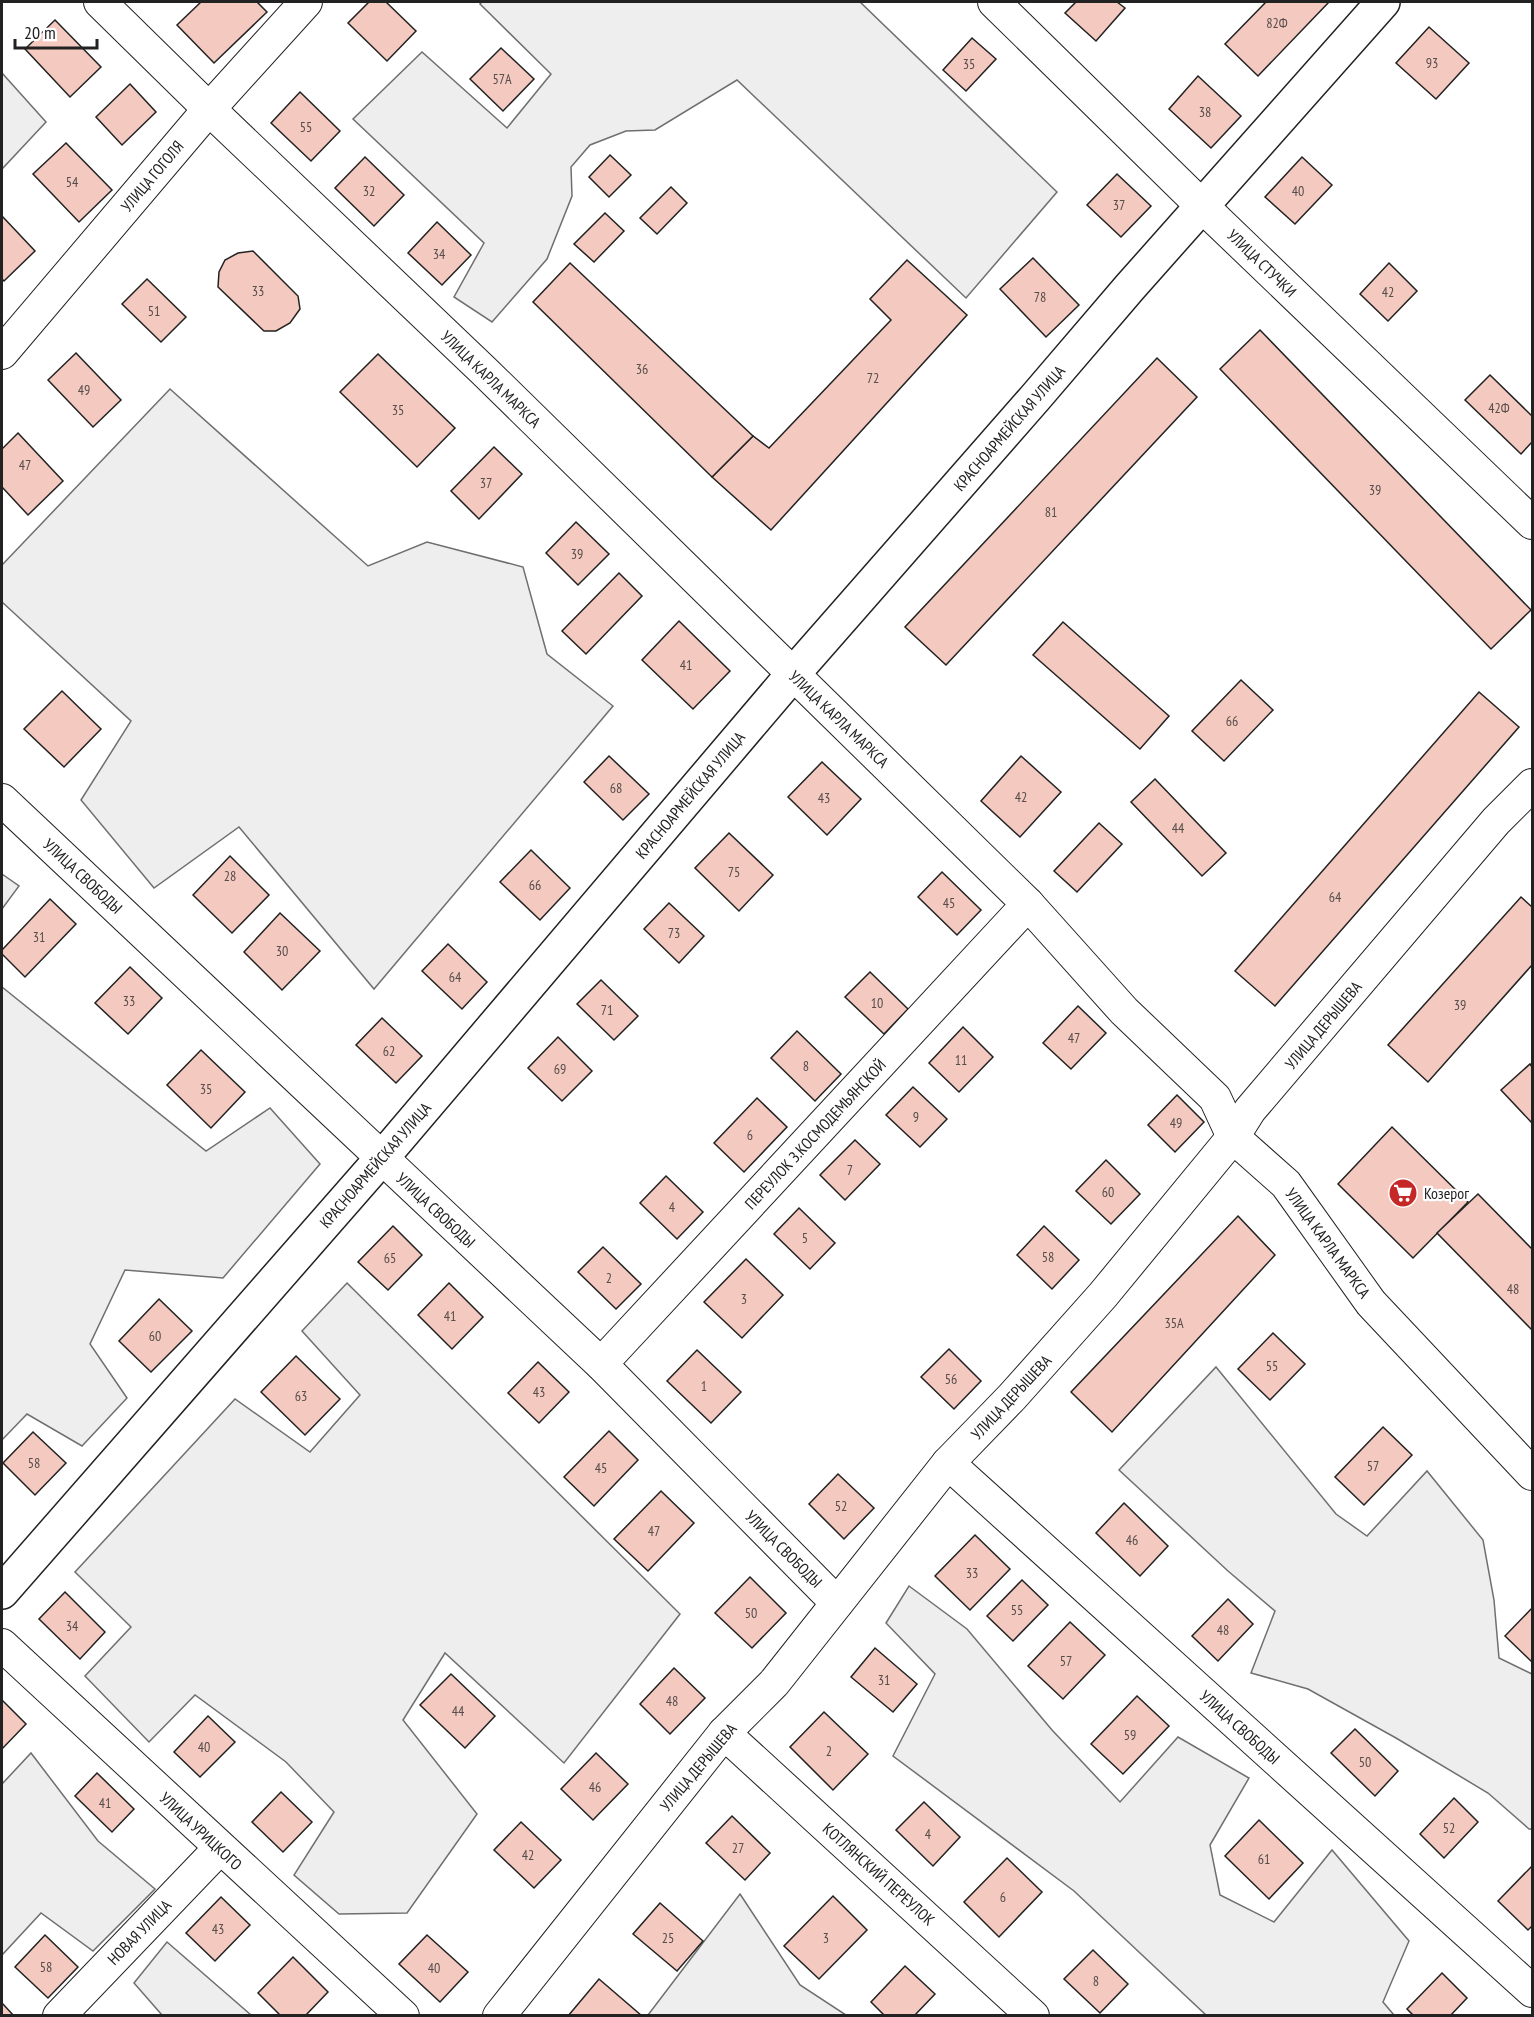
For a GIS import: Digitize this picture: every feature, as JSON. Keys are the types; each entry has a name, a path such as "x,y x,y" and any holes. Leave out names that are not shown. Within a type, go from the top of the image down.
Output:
{"main road":[{"name":"КРАСНОАРМЕЙСКАЯ УЛИЦА","path":"2,1592 381,1159 793,674 1130,287 1383,2"}],"street":[{"name":"УЛИЦА КАРЛА МАРКСА","path":"100,2 484,371 1028,904 1124,1011 1215,1098 1233,1137 1286,1184 1371,1303 1533,1474"},
{"name":"УЛИЦА ГОГОЛЯ","path":"2,353 209,109 306,2"},
{"name":"УЛИЦА СТУЧКИ","path":"994,2 1203,207 1533,523"},
{"name":"УЛИЦА ДЕРЫШЕВА","path":"499,2016 724,1733 774,1683 948,1463 1012,1397 1104,1295 1233,1137 1250,1110 1496,821 1533,785"},
{"name":"УЛИЦА СВОБОДЫ","path":"2,800 602,1365 837,1603"},
{"name":"ПЕРЕУЛОК З.КОСМОДЕМЬЯНСКОЙ","path":"602,1365 1028,904"},
{"name":"УЛИЦА СВОБОДЫ","path":"948,1463 1533,1991"},
{"name":"УЛИЦА УРИЦКОГО","path":"2,1645 403,2016"},
{"name":"КОТЛЯНСКИЙ ПЕРЕУЛОК","path":"724,1733 1033,2016"},
{"name":"НОВАЯ УЛИЦА","path":"59,2016 220,1848"}],"shaded area":[{"path":"482,2 860,2 1057,192 966,298 737,80 655,130 626,131 590,145 571,167 572,196 547,259 492,322 454,297 484,243 353,119 422,52 507,128 551,74 480,4"},
{"path":"2,73 46,122 2,169"},
{"path":"170,389 368,566 427,542 523,567 547,654 613,706 374,989 239,827 154,888 81,800 131,721 2,602 2,565"},
{"path":"2,874 19,886 2,909"},
{"path":"2,987 206,1151 270,1108 320,1164 223,1278 125,1270 90,1344 127,1398 82,1446 27,1414 2,1440"},
{"path":"347,1283 680,1614 564,1763 445,1653 403,1720 477,1814 407,1913 339,1914 294,1875 334,1812 286,1762 195,1695 149,1742 85,1676 131,1627 75,1572 235,1399 310,1452 360,1395 302,1331"},
{"path":"1216,1367 1336,1514 1367,1536 1427,1471 1483,1540 1494,1600 1499,1658 1532,1674 1532,1829 1529,1829 1488,1793 1308,1689 1251,1673 1275,1611 1228,1571 1119,1470"},
{"path":"909,1586 967,1629 1052,1730 1120,1802 1178,1737 1249,1778 1210,1845 1220,1895 1274,1922 1332,1850 1409,1941 1383,2002 1394,2015 1206,2015 1074,1891 893,1756 935,1674 886,1623"},
{"path":"31,1753 98,1841 155,1889 93,1951 41,1913 2,1955 2,1784"},
{"path":"740,1894 800,1985 846,2015 648,2015"},
{"path":"167,1942 251,2015 162,2015 134,1983"}],"building":[{"path":"201,2 257,2 267,12 214,63 177,25"},
{"path":"369,2 386,2 416,31 387,61 348,23"},
{"path":"1076,2 1117,2 1125,8 1096,41 1065,13"},
{"path":"1266,2 1329,2 1258,76 1225,44"},
{"path":"55,20 101,67 70,97 25,49"},
{"path":"1429,27 1469,63 1436,99 1396,63"},
{"path":"972,38 996,59 966,91 943,70"},
{"path":"501,48 534,79 503,111 470,79"},
{"path":"1198,76 1241,116 1211,148 1169,109"},
{"path":"130,84 156,112 122,145 96,117"},
{"path":"300,92 340,131 311,161 271,123"},
{"path":"66,143 112,190 79,222 33,174"},
{"path":"610,155 631,175 609,197 589,177"},
{"path":"365,157 404,195 374,226 335,188"},
{"path":"1302,157 1332,185 1295,224 1265,197"},
{"path":"1117,174 1151,206 1121,237 1087,205"},
{"path":"671,187 687,203 657,234 640,218"},
{"path":"605,213 624,231 594,262 574,244"},
{"path":"2,216 35,251 4,281 2,279"},
{"path":"437,222 471,255 442,285 408,253"},
{"path":"253,251 298,296 300,309 290,323 276,331 264,331 218,287 219,272 225,260 238,253"},
{"path":"1033,258 1079,305 1046,337 1000,289"},
{"path":"907,260 967,315 771,530 712,477 753,436 769,448 891,320 870,299"},
{"path":"570,263 753,436 712,477 533,302"},
{"path":"1389,263 1417,291 1388,321 1360,294"},
{"path":"147,279 186,317 161,342 122,304"},
{"path":"1260,330 1531,610 1491,649 1220,369"},
{"path":"76,353 121,400 93,427 48,380"},
{"path":"378,354 455,428 417,467 340,392"},
{"path":"1157,358 1197,397 946,665 905,627"},
{"path":"1490,375 1532,416 1532,442 1521,454 1465,400"},
{"path":"18,433 63,481 28,515 2,487 2,449"},
{"path":"494,447 522,474 479,519 451,491"},
{"path":"576,522 609,554 578,585 546,553"},
{"path":"619,573 642,596 586,654 562,631"},
{"path":"679,621 730,671 693,709 642,660"},
{"path":"1063,622 1169,716 1140,749 1033,655"},
{"path":"1241,680 1273,710 1224,761 1192,731"},
{"path":"62,691 101,729 64,767 24,729"},
{"path":"1479,692 1519,727 1275,1006 1235,971"},
{"path":"609,756 649,794 623,820 584,782"},
{"path":"1021,756 1061,792 1020,837 981,801"},
{"path":"822,762 861,799 827,835 788,797"},
{"path":"1155,779 1226,853 1202,876 1131,802"},
{"path":"1099,823 1122,844 1077,892 1054,871"},
{"path":"729,833 773,875 739,911 695,868"},
{"path":"531,850 570,888 540,920 500,882"},
{"path":"230,856 269,895 232,933 193,895"},
{"path":"942,872 981,910 957,935 918,897"},
{"path":"1521,897 1532,907 1532,965 1428,1082 1388,1045"},
{"path":"50,899 76,924 25,977 2,954 2,950"},
{"path":"669,903 704,936 679,963 644,929"},
{"path":"280,913 320,951 282,990 244,952"},
{"path":"448,944 487,982 462,1009 422,971"},
{"path":"130,967 162,998 128,1034 95,1003"},
{"path":"870,972 908,1009 884,1034 845,997"},
{"path":"601,980 638,1016 614,1040 577,1004"},
{"path":"1078,1006 1106,1033 1071,1069 1043,1043"},
{"path":"382,1018 422,1056 396,1083 356,1045"},
{"path":"963,1027 993,1057 959,1092 929,1063"},
{"path":"797,1031 841,1074 815,1101 771,1058"},
{"path":"558,1037 592,1071 562,1101 528,1068"},
{"path":"201,1050 245,1092 211,1128 167,1085"},
{"path":"1530,1064 1532,1067 1532,1123 1501,1090"},
{"path":"913,1087 947,1119 920,1147 886,1115"},
{"path":"1177,1095 1204,1122 1175,1152 1148,1125"},
{"path":"757,1098 787,1127 744,1172 714,1143"},
{"name":"Козерог","path":"1392,1127 1468,1202 1413,1258 1338,1184"},
{"path":"855,1140 880,1164 845,1200 820,1175"},
{"path":"1106,1160 1140,1194 1111,1224 1076,1191"},
{"path":"666,1176 703,1212 677,1239 640,1203"},
{"path":"1478,1194 1532,1249 1532,1330 1437,1233"},
{"path":"799,1208 835,1243 810,1269 774,1234"},
{"path":"1238,1216 1275,1255 1112,1432 1071,1392"},
{"path":"393,1226 422,1255 388,1290 358,1262"},
{"path":"1044,1226 1079,1260 1052,1289 1017,1255"},
{"path":"603,1247 641,1284 616,1309 578,1272"},
{"path":"746,1259 783,1295 742,1338 704,1302"},
{"path":"449,1283 483,1317 452,1349 418,1315"},
{"path":"159,1299 192,1331 151,1372 119,1341"},
{"path":"1273,1333 1305,1364 1270,1400 1238,1369"},
{"path":"949,1349 981,1381 954,1409 921,1377"},
{"path":"697,1350 741,1392 711,1423 667,1381"},
{"path":"296,1356 340,1399 305,1435 261,1392"},
{"path":"538,1362 569,1392 539,1423 508,1393"},
{"path":"1383,1427 1412,1455 1364,1505 1335,1477"},
{"path":"609,1431 638,1460 594,1506 564,1477"},
{"path":"33,1432 66,1463 35,1495 3,1463"},
{"path":"838,1474 874,1508 844,1539 809,1504"},
{"path":"661,1491 694,1523 648,1571 614,1539"},
{"path":"1124,1503 1168,1546 1140,1576 1096,1533"},
{"path":"975,1535 1010,1569 970,1610 935,1576"},
{"path":"750,1577 786,1613 752,1648 715,1613"},
{"path":"1022,1580 1048,1605 1013,1641 987,1616"},
{"path":"65,1592 105,1632 80,1659 39,1619"},
{"path":"1228,1599 1253,1624 1218,1661 1192,1636"},
{"path":"1532,1608 1532,1662 1505,1636"},
{"path":"1070,1622 1105,1655 1063,1699 1028,1666"},
{"path":"875,1648 917,1684 893,1712 851,1677"},
{"path":"674,1668 705,1698 670,1734 640,1704"},
{"path":"451,1674 495,1716 465,1748 420,1705"},
{"path":"1137,1696 1169,1726 1123,1774 1091,1744"},
{"path":"2,1700 26,1724 2,1749"},
{"path":"824,1712 868,1754 833,1790 790,1747"},
{"path":"208,1716 235,1742 200,1777 174,1752"},
{"path":"1355,1729 1398,1771 1375,1796 1331,1753"},
{"path":"596,1753 628,1784 593,1820 561,1789"},
{"path":"97,1773 134,1809 112,1832 75,1796"},
{"path":"281,1792 312,1822 283,1852 252,1822"},
{"path":"1454,1798 1478,1822 1444,1858 1420,1834"},
{"path":"924,1802 960,1837 933,1866 896,1830"},
{"path":"732,1816 770,1853 745,1880 706,1843"},
{"path":"1259,1820 1303,1863 1269,1899 1225,1856"},
{"path":"521,1822 561,1860 534,1888 494,1850"},
{"path":"1007,1858 1042,1892 999,1937 964,1902"},
{"path":"1532,1866 1532,1926 1528,1930 1498,1901"},
{"path":"833,1896 867,1930 819,1979 784,1946"},
{"path":"221,1897 250,1925 215,1961 186,1933"},
{"path":"660,1903 703,1941 677,1971 633,1934"},
{"path":"45,1935 78,1967 48,1998 15,1967"},
{"path":"427,1935 468,1972 440,2002 399,1964"},
{"path":"1093,1950 1128,1984 1100,2013 1064,1979"},
{"path":"293,1957 328,1992 305,2016 281,2016 258,1993"},
{"path":"905,1966 935,1994 914,2016 885,2016 871,2002"},
{"path":"1442,1973 1467,1998 1450,2016 1414,2016 1407,2009"},
{"path":"599,1979 642,2016 568,2016"},
{"path":"2,2003 14,2016 2,2016"}],"place":[{"name":"Козерог","path":"1403,1193"}]}
